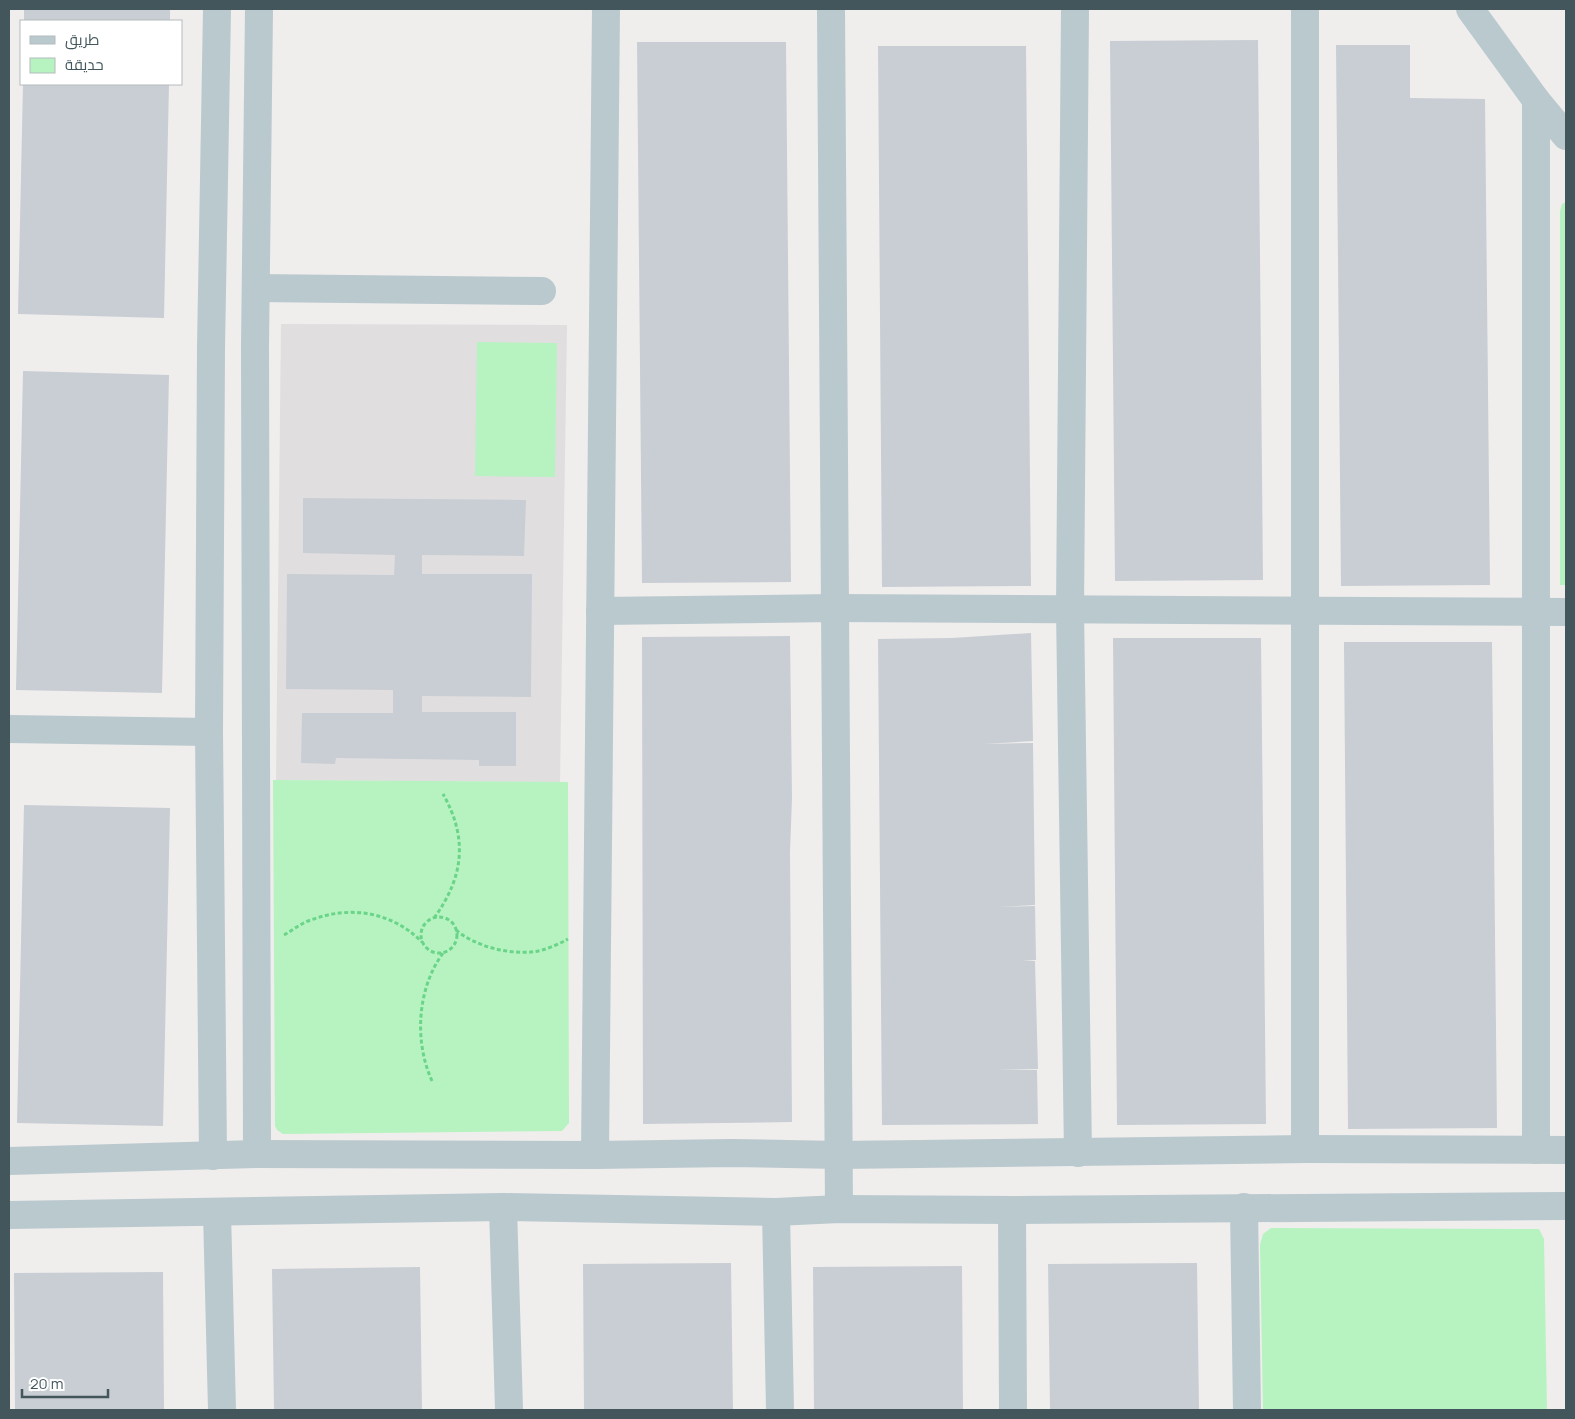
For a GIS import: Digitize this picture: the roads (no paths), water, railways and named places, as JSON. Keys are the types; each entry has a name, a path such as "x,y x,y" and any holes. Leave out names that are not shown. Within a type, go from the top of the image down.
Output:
{"street":[{"path":"213,1156 209,732 211,348 218,9"},
{"path":"257,1154 255,346 259,9"},
{"path":"595,1155 606,9"},
{"path":"831,9 839,1209"},
{"path":"1076,9 1070,609 1078,1153"},
{"path":"1305,9 1305,1149"},
{"path":"1470,9 1536,100 1566,136"},
{"path":"1536,100 1536,1150"},
{"path":"256,288 542,291"},
{"path":"211,348 255,346"},
{"path":"600,611 835,608 1566,612"},
{"path":"9,729 209,732"},
{"path":"9,1161 257,1154 595,1155 730,1153 839,1155 1305,1149 1566,1150"},
{"path":"9,1215 503,1208 776,1212 839,1209 1012,1210 1566,1206"},
{"path":"1244,1207 1247,1410"},
{"path":"503,1208 509,1410"},
{"path":"1012,1210 1013,1410"},
{"path":"217,1212 222,1410"},
{"path":"776,1212 780,1410"}]}
